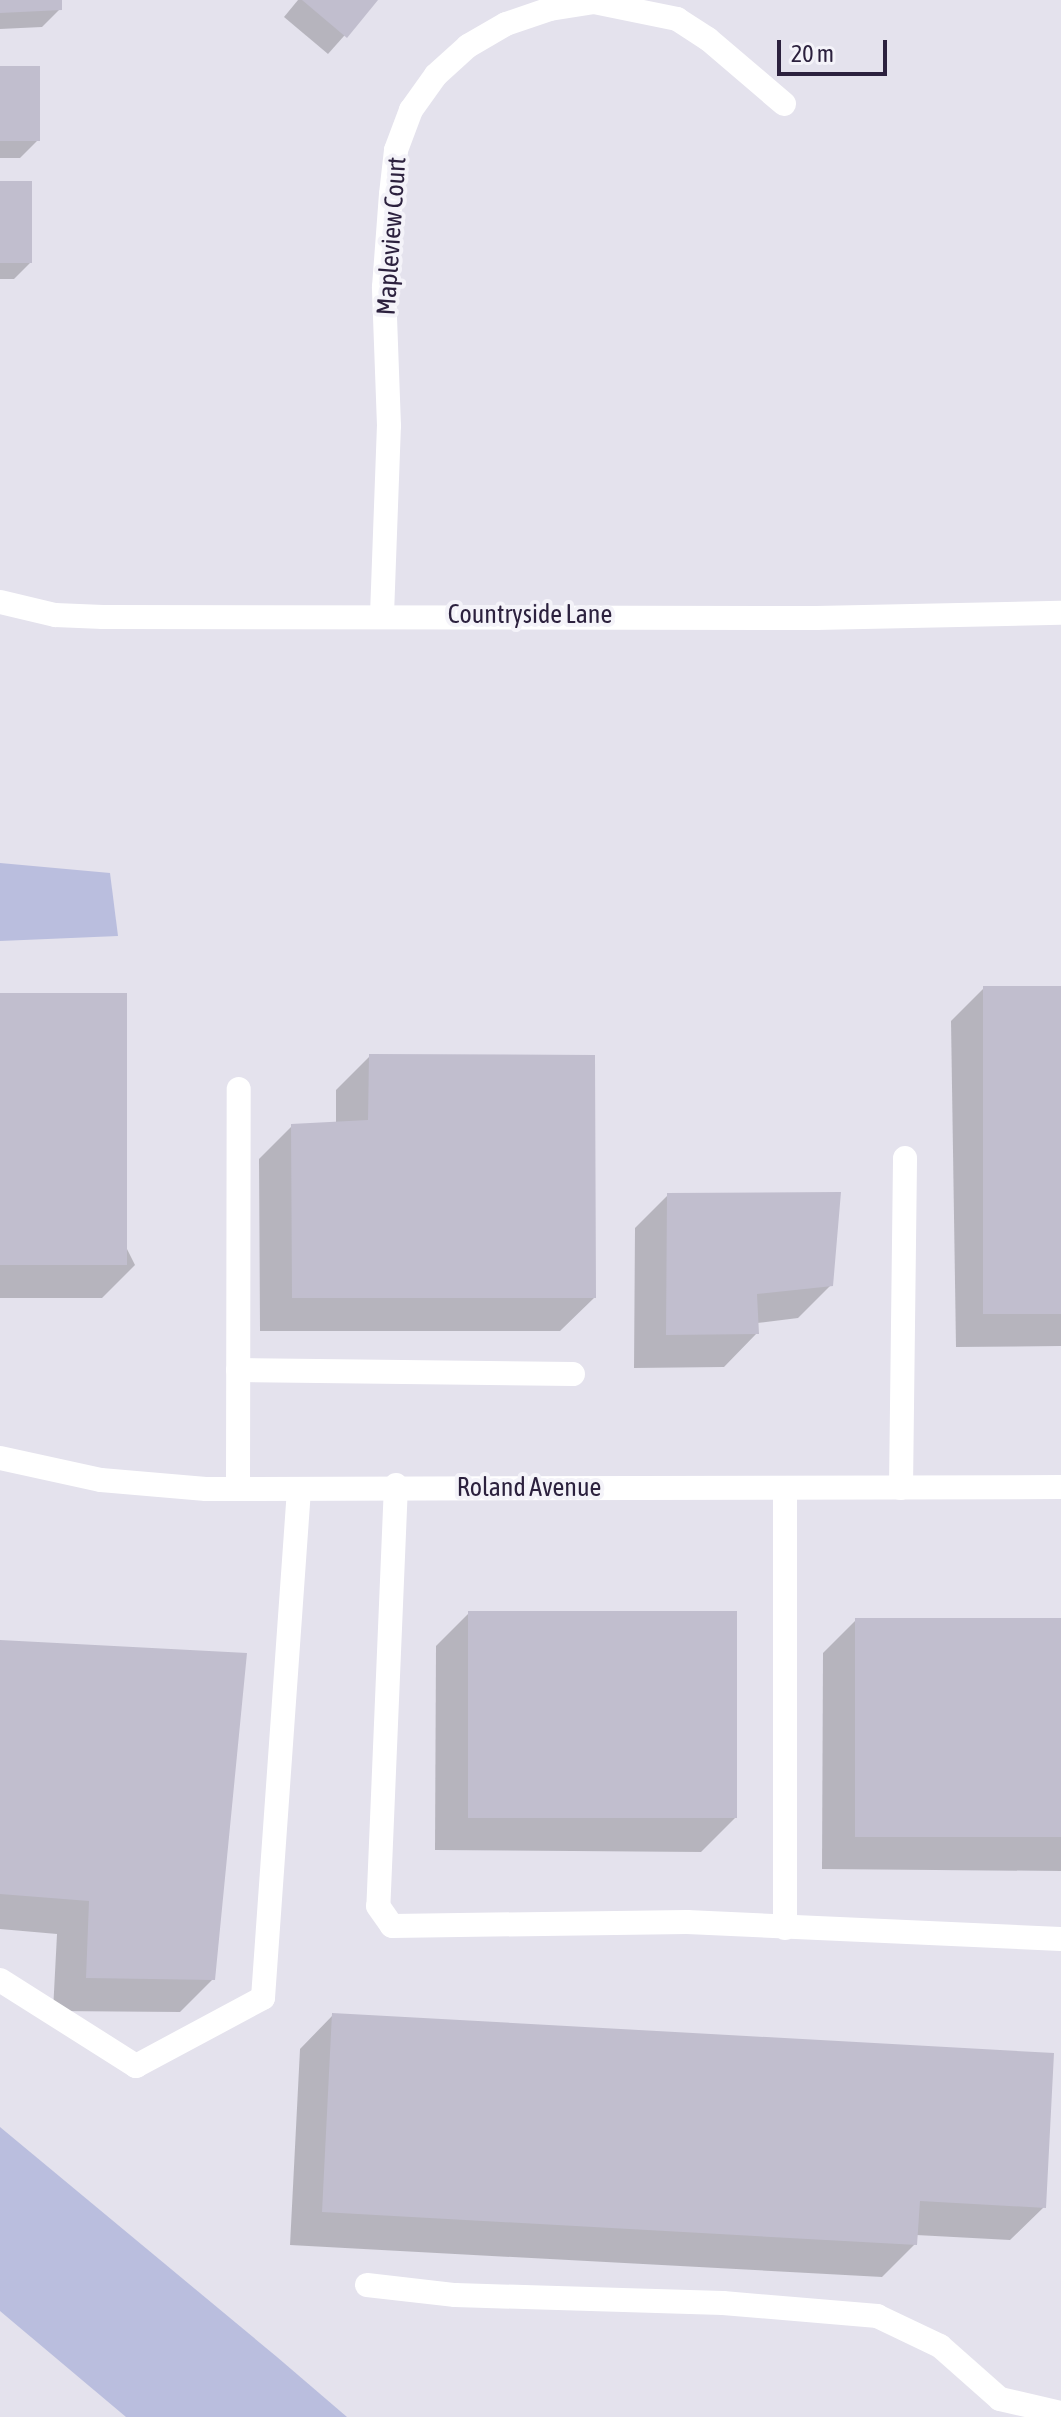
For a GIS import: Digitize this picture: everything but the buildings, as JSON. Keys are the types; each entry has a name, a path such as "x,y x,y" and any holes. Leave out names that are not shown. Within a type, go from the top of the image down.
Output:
{"street":[{"name":"Mapleview Court","path":"382,615 389,426 384,287 391,194 396,150 411,110 436,75 468,46 506,24 550,9 594,2 677,19 708,39 784,104"},
{"name":"Countryside Lane","path":"0,602 55,615 103,617 382,615 772,618 1061,613"},
{"path":"238,1489 239,1089"},
{"path":"901,1488 905,1158"},
{"path":"238,1370 573,1374"},
{"name":"Roland Avenue","path":"0,1458 101,1480 238,1489 396,1485 785,1490 1061,1487"},
{"path":"396,1485 378,1906 392,1926 687,1922 1061,1939"},
{"path":"0,1980 136,2066 263,1998 299,1489"},
{"path":"785,1490 785,1928"},
{"path":"367,2285 455,2295 723,2303 877,2316 940,2346 1000,2399 1061,2413"}],"shaded area":[{"path":"0,863 110,873 118,936 0,941"},
{"path":"0,2127 347,2417 126,2417 0,2311"}]}
